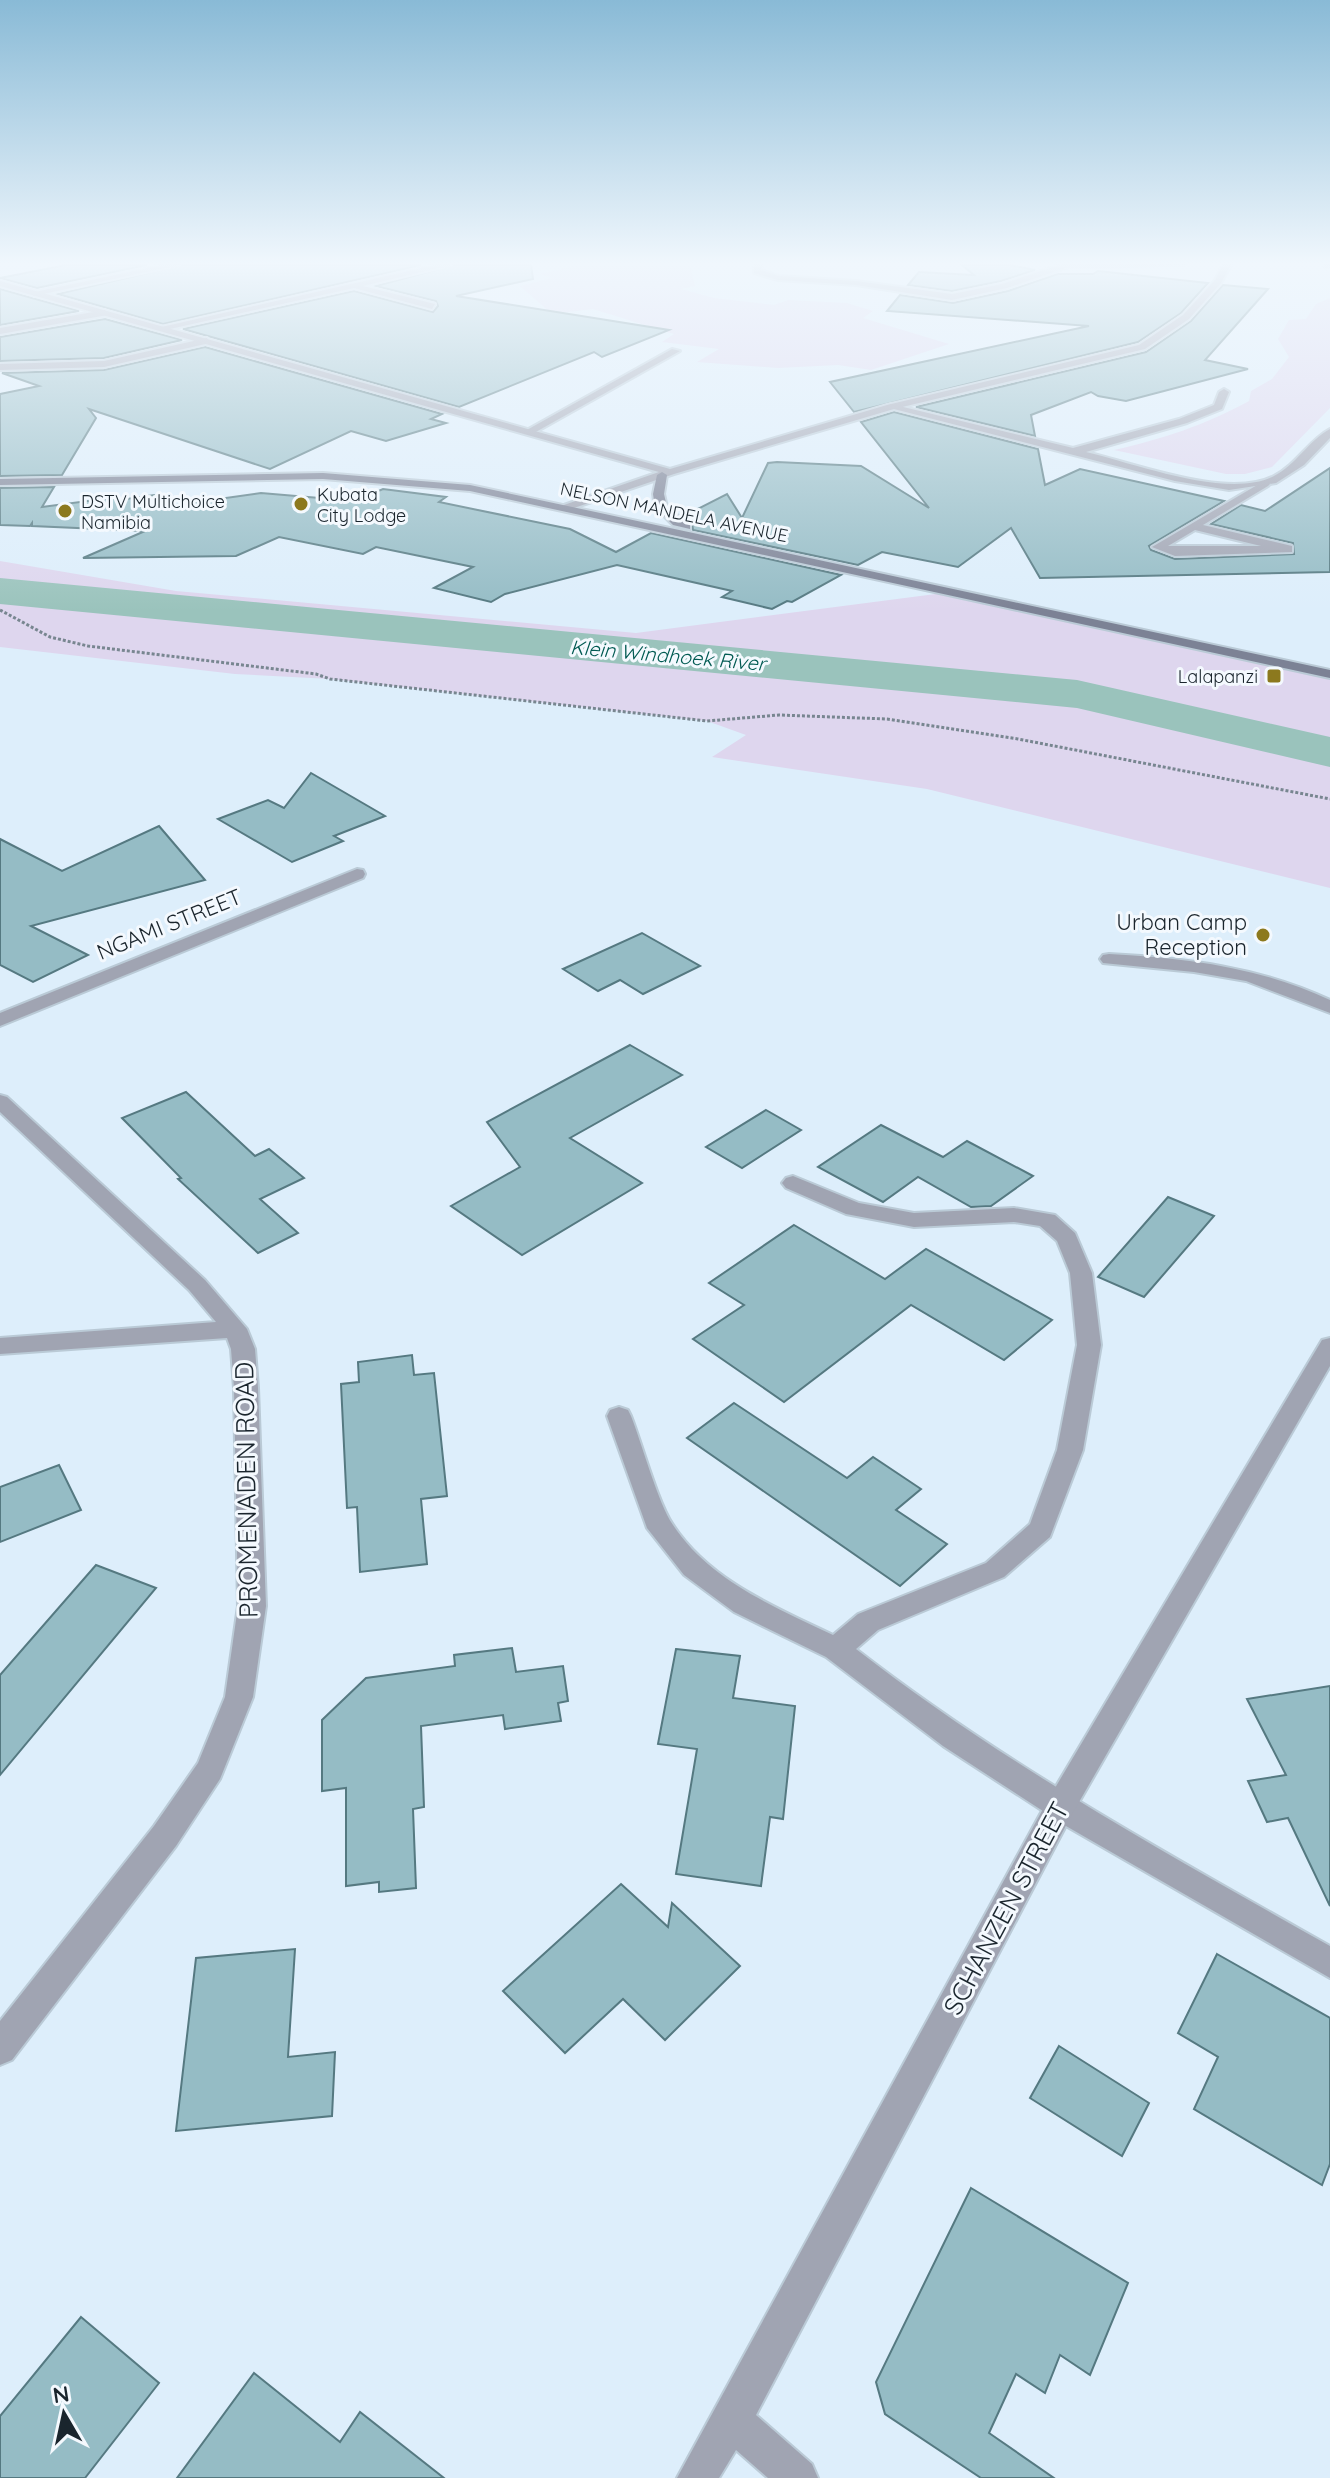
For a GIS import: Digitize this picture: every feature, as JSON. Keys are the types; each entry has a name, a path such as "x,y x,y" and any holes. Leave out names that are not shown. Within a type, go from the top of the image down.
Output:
{"main road":[{"path":"666,474 657,500 661,509 669,518 710,538"},
{"name":"NELSON MANDELA AVENUE","path":"0,482 278,476 374,478 470,488 1330,674"}],"street":[{"path":"349,381 530,431 666,474"},
{"path":"530,431 621,381"},
{"path":"568,507 666,474 891,407 1001,381"},
{"path":"1075,452 1183,421 1218,407 1224,392"},
{"path":"891,407 1207,483 1264,484"},
{"path":"1192,526 1288,549 1175,552 1158,547 1192,526 1264,484 1312,452 1330,432"},
{"name":"NGAMI STREET","path":"0,1020 357,874"},
{"path":"1109,959 1178,962 1227,970 1293,990 1330,1007"},
{"name":"PROMENADEN ROAD","path":"0,1101 197,1285 235,1329 243,1349 246,1388 252,1606 239,1697 210,1770 165,1836 0,2048"},
{"path":"793,1183 854,1209 914,1220 1014,1215 1047,1220 1067,1238 1081,1273 1089,1345 1070,1450 1041,1530 995,1570 868,1622 836,1649"},
{"path":"0,1346 235,1329"},
{"name":"SCHANZEN STREET","path":"697,2478 732,2420 1060,1807 1330,1346"},
{"path":"619,1416 660,1528 693,1568 744,1604 836,1649 887,1691 1060,1807 1330,1963"},
{"path":"732,2420 798,2478"}],"path":[{"path":"0,610 50,637 88,646 244,664 316,674 330,679 707,721 779,715 887,719 1018,739 1330,799"}],"shaded area":[{"path":"1269,381 1330,381 1330,408 1272,467 1245,474 1226,474 1114,450 1150,441 1216,417 1249,401 1251,391"},
{"path":"0,561 176,591 636,633 951,592 1330,674 1330,888 927,789 712,757 746,735 707,721 330,679 235,674 0,647"}],"building":[{"path":"24,381 324,381 442,414 431,419 446,423 386,441 351,431 270,469 89,409 96,418 62,475 0,476 0,394 39,386"},
{"path":"366,381 524,381 459,407"},
{"path":"836,381 981,381 854,412 830,382"},
{"path":"1026,381 1204,381 1126,401 1091,392 1031,415 1035,436 916,407"},
{"path":"894,412 1038,449 1045,485 1080,469 1224,501 1149,546 1151,550 1175,559 1294,554 1293,543 1211,524 1241,505 1265,511 1330,468 1330,572 1040,578 1011,528 958,567 882,552 858,565 693,530 692,523 684,516 727,494 742,518 768,463 777,462 861,466 929,508 861,422"},
{"path":"54,487 42,507 154,495 162,507 261,493 355,501 383,489 446,497 439,502 570,529 616,552 651,533 841,575 792,602 787,601 772,609 722,597 732,591 617,565 505,594 491,602 434,588 473,567 376,547 363,554 279,537 236,556 83,558 145,531 32,526 32,523 30,526 0,525 0,488"},
{"path":"311,773 385,816 334,836 343,841 292,862 218,819 268,800 284,808"},
{"path":"159,826 205,880 31,926 88,955 33,982 0,965 0,839 62,871"},
{"path":"642,933 700,966 643,994 620,980 598,991 563,969"},
{"path":"630,1045 682,1075 570,1138 642,1183 522,1255 451,1206 520,1167 487,1122"},
{"path":"186,1092 255,1156 269,1149 304,1178 260,1199 298,1233 258,1253 178,1179 181,1178 122,1118"},
{"path":"766,1110 801,1130 742,1168 706,1147"},
{"path":"881,1125 943,1157 967,1141 1033,1176 991,1206 971,1207 918,1177 883,1202 818,1167"},
{"path":"1168,1197 1214,1216 1144,1297 1098,1277"},
{"path":"794,1225 885,1279 926,1249 1052,1320 1004,1360 911,1305 784,1402 693,1339 744,1305 709,1283"},
{"path":"412,1355 414,1375 434,1373 447,1496 421,1499 427,1564 360,1572 357,1507 347,1508 341,1384 359,1382 358,1362"},
{"path":"734,1403 847,1478 873,1457 921,1489 896,1510 947,1544 900,1586 687,1438"},
{"path":"59,1465 81,1510 0,1542 0,1487"},
{"path":"96,1565 156,1588 0,1775 0,1675"},
{"path":"512,1648 516,1672 563,1666 568,1701 558,1703 561,1721 505,1729 503,1715 421,1726 424,1807 413,1809 416,1888 379,1892 379,1882 346,1886 346,1788 322,1791 322,1720 366,1678 455,1666 454,1655"},
{"path":"676,1649 740,1656 733,1698 795,1706 783,1819 770,1817 761,1886 676,1874 697,1749 658,1744"},
{"path":"1330,1686 1330,1906 1288,1818 1267,1822 1248,1781 1286,1775 1247,1699"},
{"path":"621,1884 668,1927 672,1903 740,1966 665,2040 623,1999 565,2053 503,1991"},
{"path":"295,1949 288,2057 335,2052 332,2116 176,2131 196,1958"},
{"path":"1217,1954 1330,2018 1330,2164 1322,2185 1194,2109 1218,2057 1178,2033"},
{"path":"1059,2046 1149,2103 1122,2156 1030,2098"},
{"path":"971,2188 1128,2283 1090,2375 1060,2355 1045,2393 1016,2374 989,2433 1054,2478 981,2478 885,2414 876,2382"},
{"path":"81,2317 159,2383 85,2478 0,2478 0,2416"},
{"path":"254,2373 340,2442 360,2412 444,2478 177,2478"}],"waterway":[{"name":"Klein Windhoek River","path":"0,591 1077,694 1330,752"}],"place":[{"name":"Kubata City Lodge","path":"301,504"},
{"name":"DSTV Multichoice Namibia","path":"65,511"},
{"name":"Lalapanzi","path":"1274,676"},
{"name":"Urban Camp Reception","path":"1263,935"}]}
